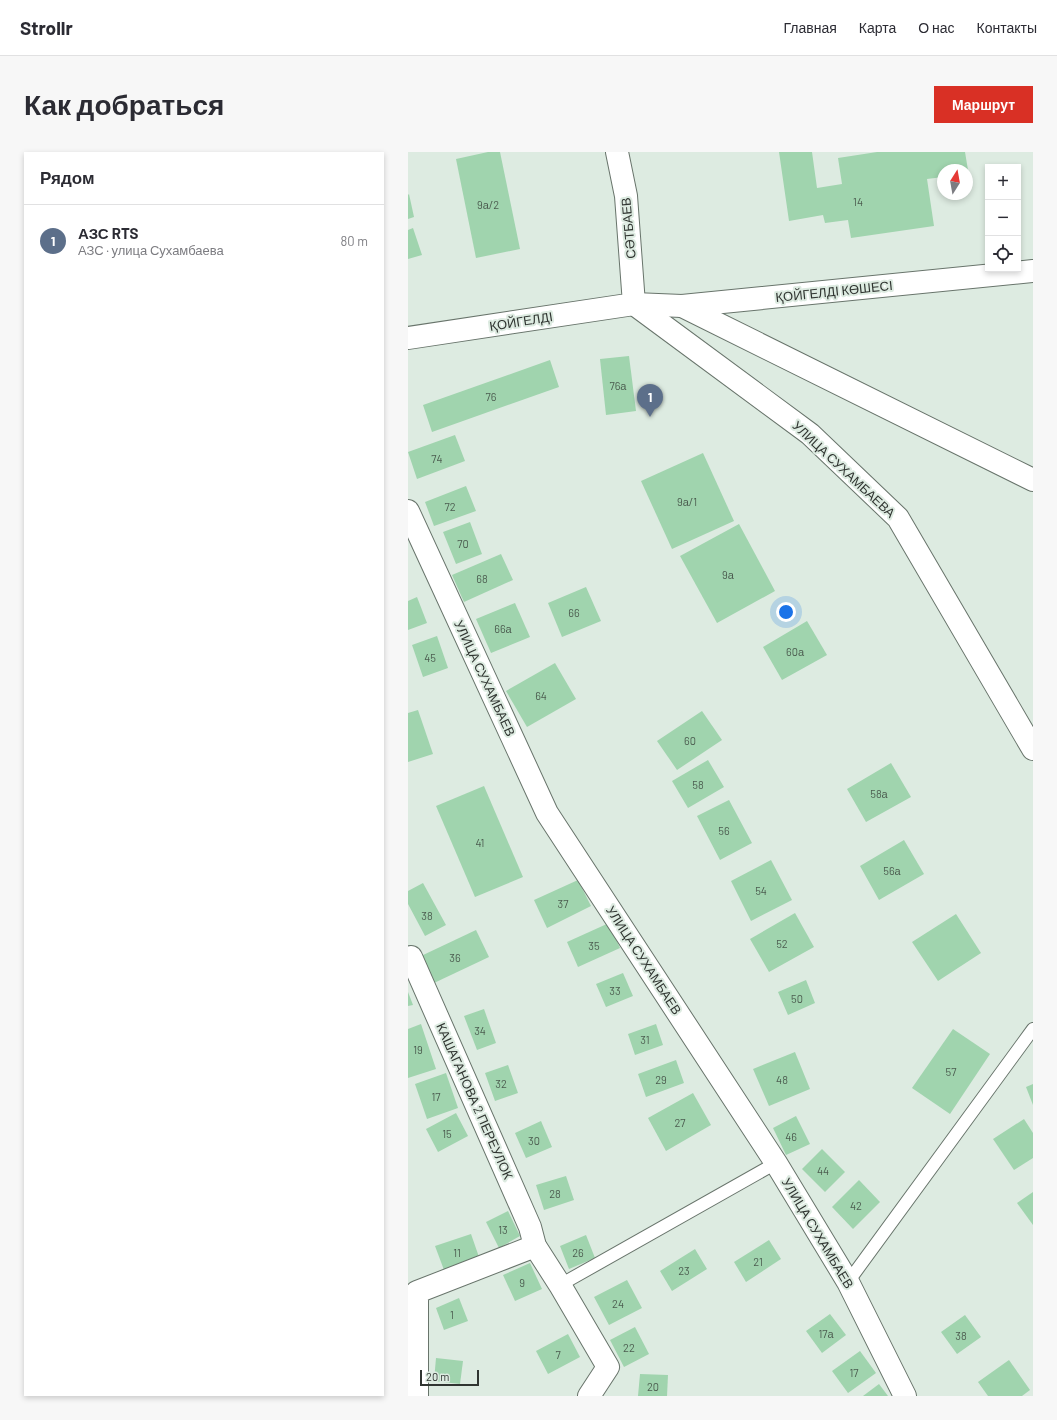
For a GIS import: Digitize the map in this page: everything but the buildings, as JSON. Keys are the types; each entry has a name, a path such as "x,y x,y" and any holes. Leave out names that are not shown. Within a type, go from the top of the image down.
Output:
{"street":[{"name":"СӘТБАЕВ","path":"617,152 626,196 634,304"},
{"name":"ҚОЙГЕЛДІ КӨШЕСІ","path":"634,304 682,306 1033,271"},
{"name":"ҚОЙГЕЛДІ","path":"408,338 634,304"},
{"name":"УЛИЦА СУХАМБАЕВА","path":"634,304 810,434 898,518 1033,749"},
{"path":"682,306 1033,480"},
{"name":"УЛИЦА СУХАМБАЕВ","path":"408,510 547,812 776,1163 848,1282 905,1396"},
{"name":"КАШАГАНОВА 2 ПЕРЕУЛОК","path":"411,957 530,1227 535,1246 560,1284 608,1367 589,1396"},
{"path":"418,1396 416,1292 535,1246"}],"lane":[{"path":"848,1282 1033,1029"},
{"path":"560,1284 776,1163"}],"place":[{"name":"АЗС RTS","path":"650,417"}]}
